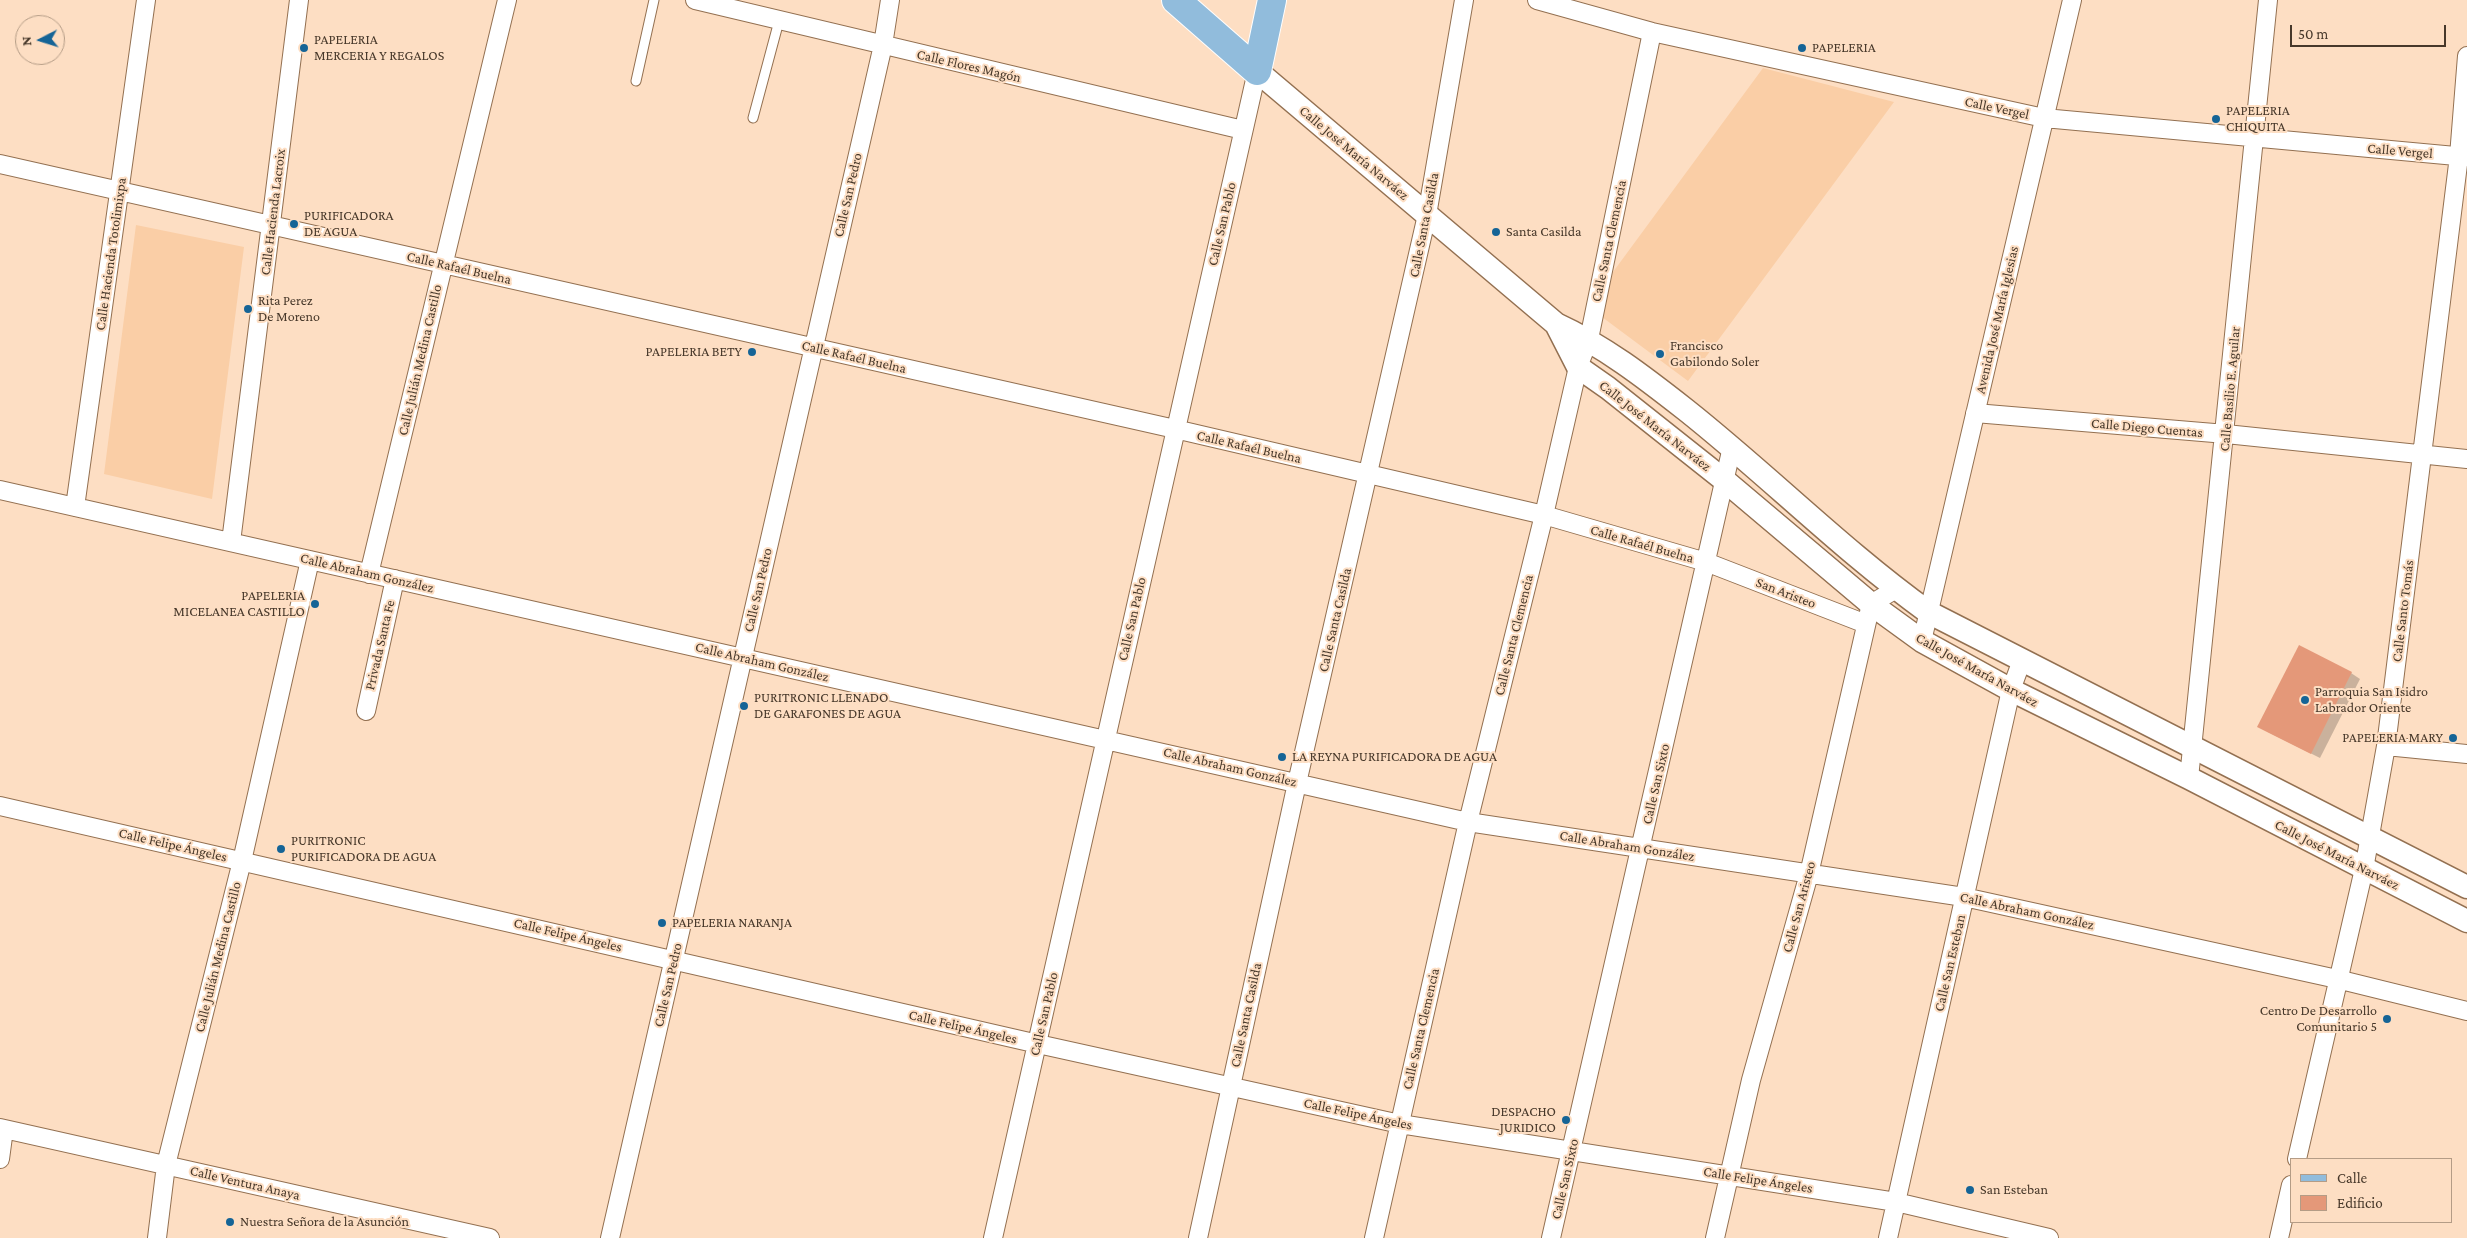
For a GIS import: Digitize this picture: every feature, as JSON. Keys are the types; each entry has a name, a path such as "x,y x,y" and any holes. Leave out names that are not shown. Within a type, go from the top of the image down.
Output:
{"main road":[{"name":"Calle José María Narváez","path":"1176,0 1257,71"},
{"name":"Calle San Pablo","path":"1257,71 1272,0"}],"street":[{"name":"Calle Hacienda Totolimixpa","path":"75,507 146,0"},
{"name":"Calle Hacienda Lacroix","path":"231,542 299,0"},
{"name":"Calle Julián Medina Castillo","path":"369,574 507,0"},
{"name":"Calle Flores Magón","path":"695,0 1243,130"},
{"name":"Calle San Pedro","path":"610,1238 883,45 890,0"},
{"name":"Calle Santa Casilda","path":"1198,1238 1297,783 1427,215 1464,0"},
{"name":"Calle Vergel","path":"1537,0 1652,32 2044,118 2463,157"},
{"name":"Avenida José María Iglesias","path":"1922,641 2072,0"},
{"name":"Calle Basilio E. Aguilar","path":"2190,778 2226,434 2253,138 2268,0"},
{"name":"Calle Santa Clemencia","path":"1374,1238 1468,822 1544,515 1578,367 1589,339 1652,32"},
{"name":"Calle Santo Tomás","path":"2296,1158 2364,869 2386,746 2463,157 2467,56"},
{"name":"Calle San Pablo","path":"993,1238 1257,71"},
{"name":"Calle José María Narváez","path":"1257,71 1556,324 1589,339 1631,367 1732,447 1896,589 1928,612 2467,887"},
{"name":"Calle Rafaél Buelna","path":"0,164 1175,429 1544,515 1706,562"},
{"name":"Calle José María Narváez","path":"1556,324 1578,367 1608,388 1724,480 1869,614 2011,690 2190,778 2467,921"},
{"name":"Calle Diego Cuentas","path":"1975,414 2226,434 2423,456 2467,459"},
{"name":"Calle San Sixto","path":"1552,1238 1732,447"},
{"name":"Calle Abraham González","path":"0,490 1468,822 1964,897 2337,979 2467,1011"},
{"name":"Calle Julián Medina Castillo","path":"156,1238 166,1166 242,861 310,560"},
{"name":"San Aristeo","path":"1706,562 1869,614"},
{"name":"Privada Santa Fe","path":"366,711 395,579"},
{"path":"1869,614 1896,589"},
{"name":"Calle San Aristeo","path":"1715,1238 1751,1080 1809,874 1869,614"},
{"name":"Calle San Esteban","path":"1888,1238 2011,690 2022,660"},
{"path":"2386,746 2467,754"},
{"name":"Calle Felipe Ángeles","path":"0,806 674,959 1038,1044 1400,1124 1896,1202 2050,1238"},
{"path":"0,1159 2,1128"},
{"name":"Calle Ventura Anaya","path":"2,1128 490,1238"},
{"path":"2279,1238 2290,1189"}],"lane":[{"path":"636,81 654,0"},
{"path":"753,118 779,21"}],"shaded area":[{"path":"1763,68 1894,102 1688,381 1602,317 1613,272"},
{"path":"136,225 244,247 212,499 104,474"}],"building":[{"name":"Parroquia San Isidro Labrador Oriente","path":"2299,645 2352,672 2311,754 2257,727"}],"place":[{"name":"PAPELERIA MERCERIA Y REGALOS","path":"304,48"},
{"name":"PAPELERIA","path":"1802,48"},
{"name":"PAPELERIA CHIQUITA","path":"2216,119"},
{"name":"PURIFICADORA DE AGUA","path":"294,224"},
{"name":"Santa Casilda","path":"1496,232"},
{"name":"Rita Perez De Moreno","path":"248,309"},
{"name":"PAPELERIA BETY","path":"752,352"},
{"name":"Francisco Gabilondo Soler","path":"1660,354"},
{"name":"PAPELERIA MICELANEA CASTILLO","path":"315,604"},
{"name":"Parroquia San Isidro Labrador Oriente","path":"2305,700"},
{"name":"PURITRONIC LLENADO DE GARAFONES DE AGUA","path":"744,706"},
{"name":"PAPELERIA MARY","path":"2453,738"},
{"name":"LA REYNA PURIFICADORA DE AGUA","path":"1282,757"},
{"name":"PURITRONIC PURIFICADORA DE AGUA","path":"281,849"},
{"name":"PAPELERIA NARANJA","path":"662,923"},
{"name":"Centro De Desarrollo Comunitario 5","path":"2387,1019"},
{"name":"DESPACHO JURIDICO","path":"1566,1120"},
{"name":"San Esteban","path":"1970,1190"},
{"name":"Nuestra Señora de la Asunción","path":"230,1222"}]}
